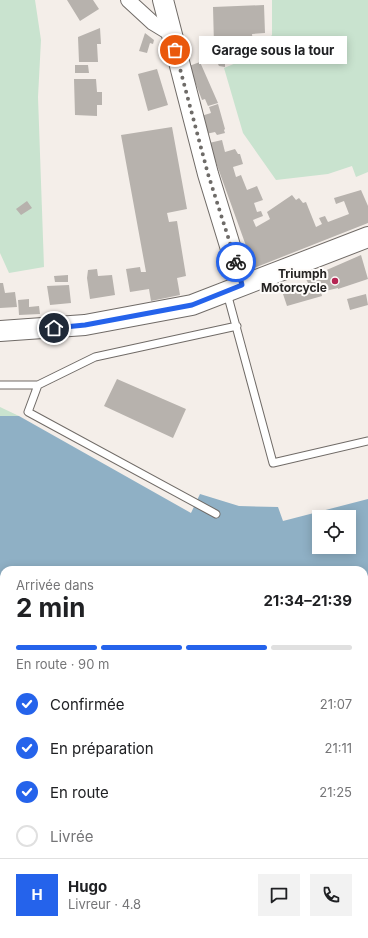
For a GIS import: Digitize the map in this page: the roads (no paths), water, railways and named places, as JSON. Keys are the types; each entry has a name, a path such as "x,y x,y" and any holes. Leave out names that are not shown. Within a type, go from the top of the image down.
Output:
{"street":[{"path":"128,0 152,22 171,34"},
{"path":"163,0 208,174 234,288"},
{"path":"0,331 85,325 146,315 192,305 368,237"}],"lane":[{"path":"234,288 237,326 273,463 368,441"},
{"path":"0,386 38,386 95,357 237,326"},
{"path":"38,386 28,412 216,514"}],"water":[{"path":"0,416 19,416 191,513 200,494 239,506 278,507 283,521 312,513 312,554 356,554 356,510 326,510 368,499 368,566 0,566"}],"place":[{"name":"Garage sous la tour","path":"175,50"},
{"name":"Triumph Motorcycle","path":"335,281"}]}
